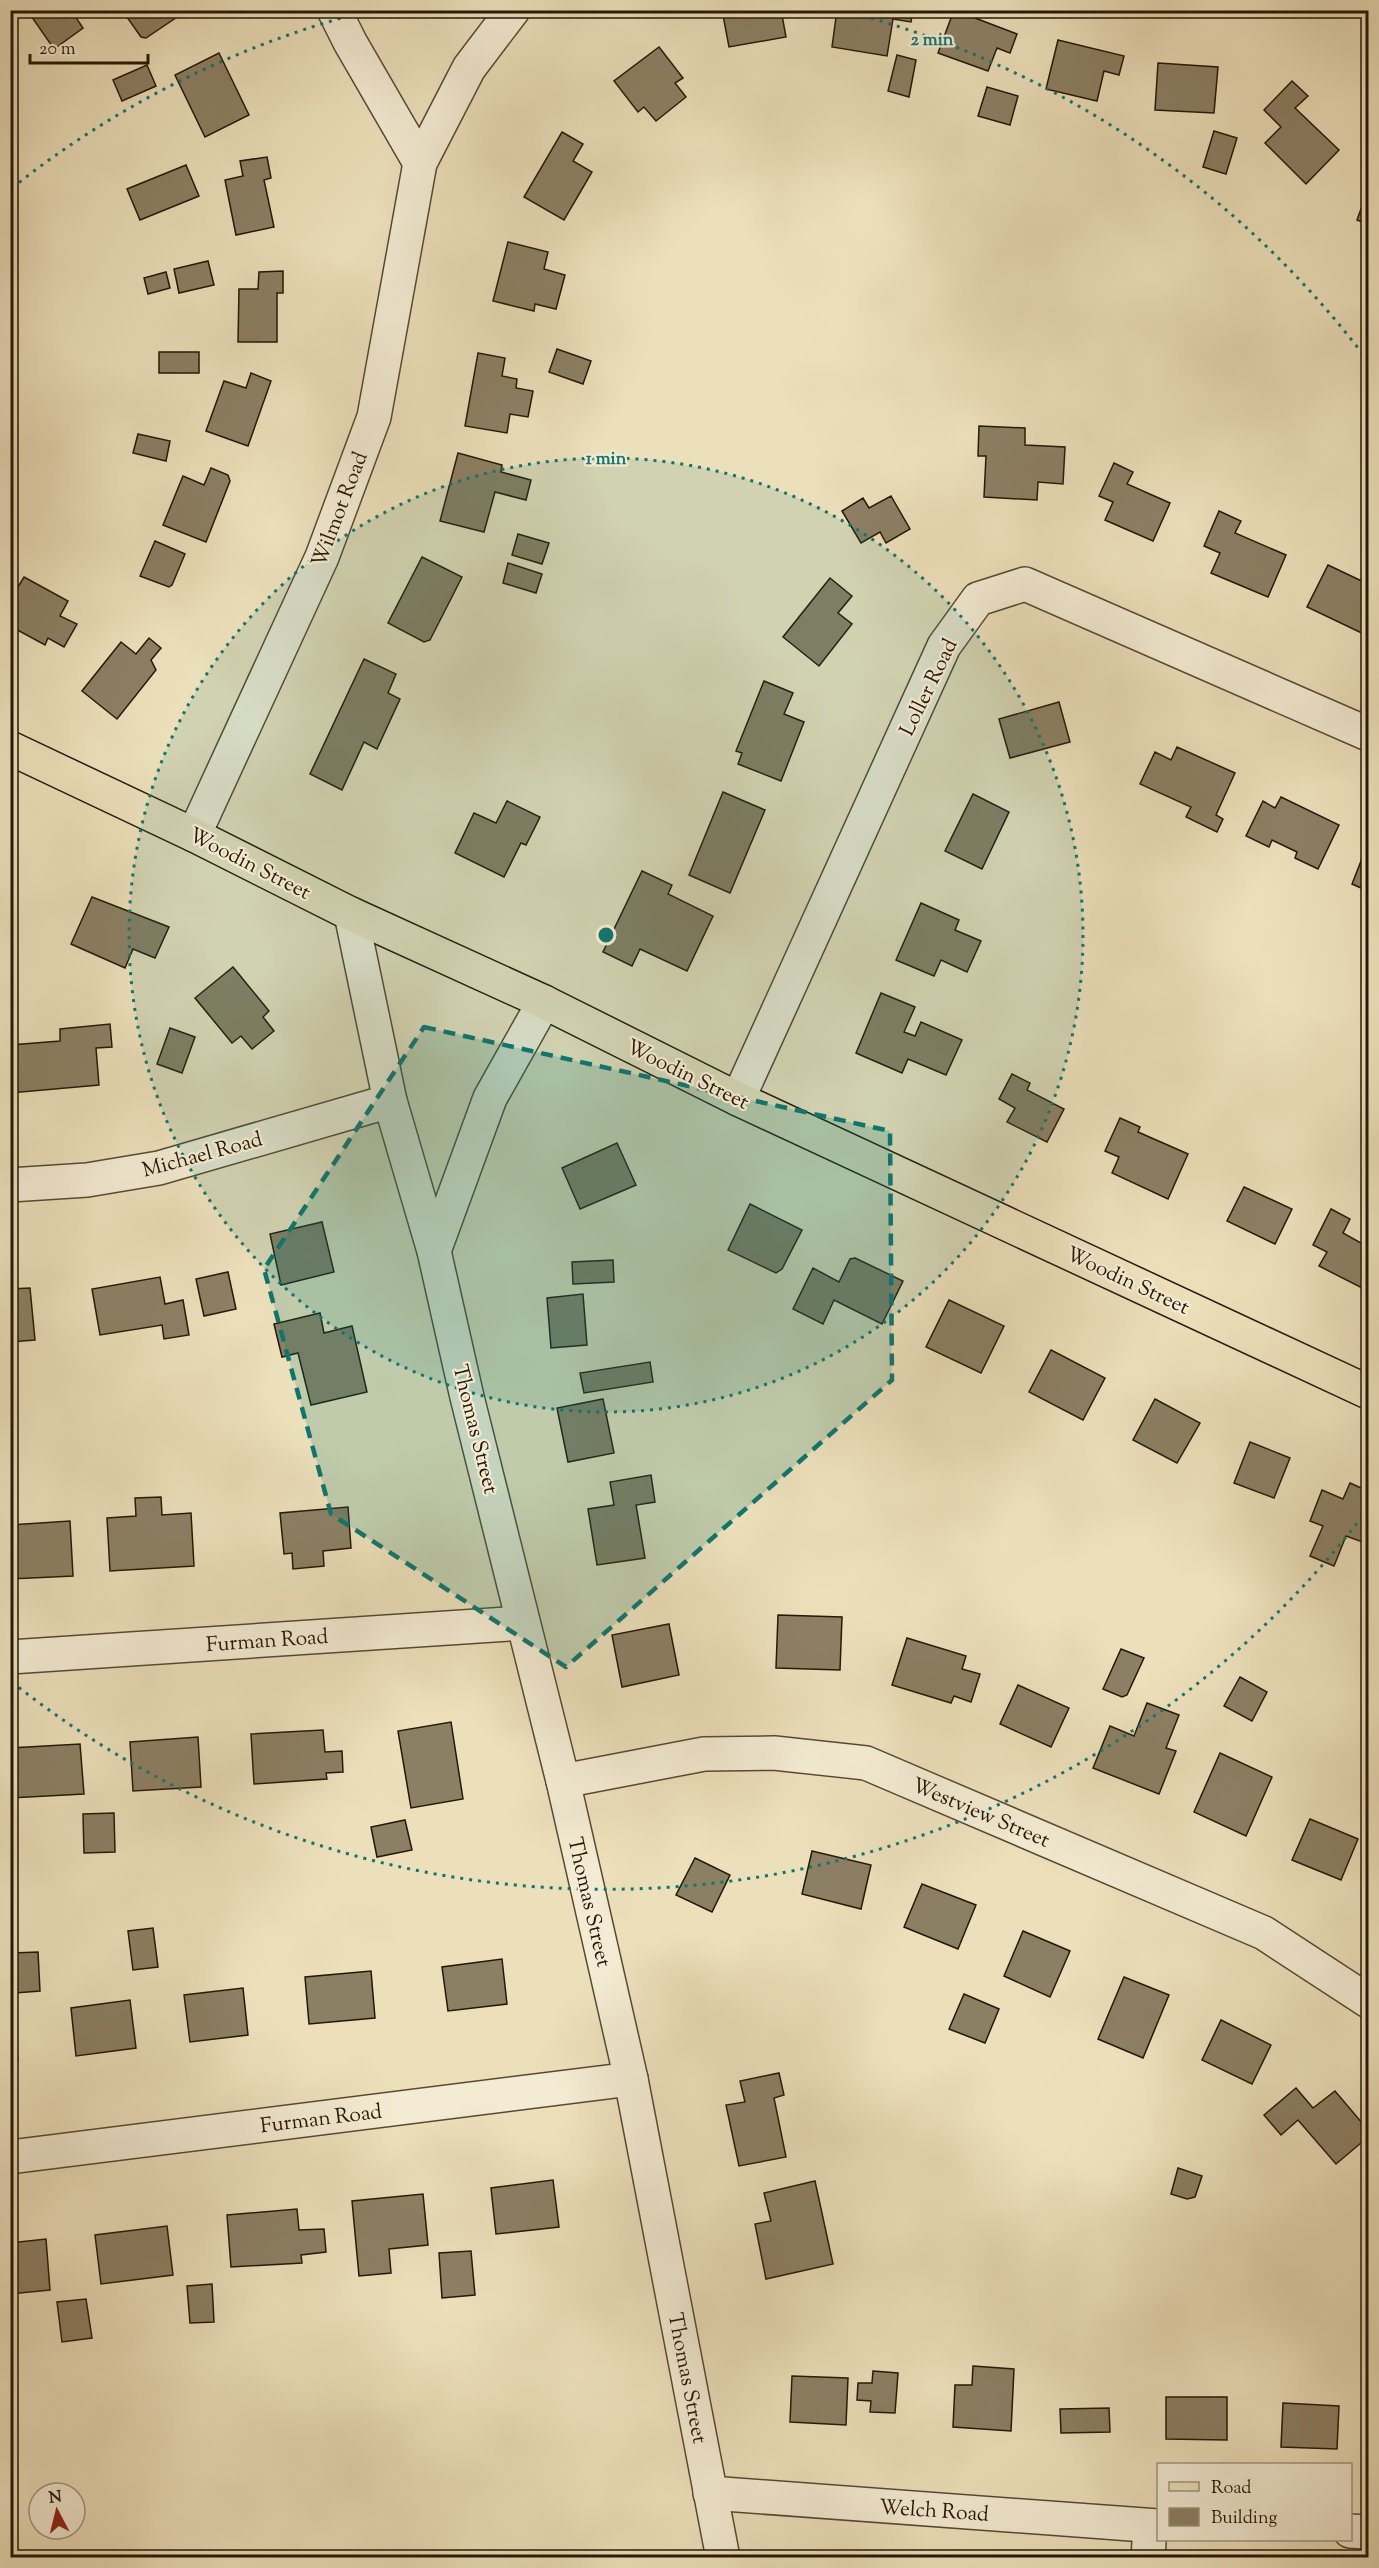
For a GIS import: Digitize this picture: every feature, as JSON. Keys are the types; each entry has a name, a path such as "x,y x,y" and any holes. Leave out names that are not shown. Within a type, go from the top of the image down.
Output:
{"main road":[{"name":"Woodin Street","path":"10,748 194,834 351,914 544,1002 738,1099 1368,1392"}],"street":[{"path":"334,10 420,163"},
{"name":"Wilmot Road","path":"194,834 322,557 374,417 420,163 469,68 513,10"},
{"name":"Loller Road","path":"738,1099 944,646 978,599 1025,584 1368,734"},
{"name":"Thomas Street","path":"351,914 390,1101 434,1251 470,1408 562,1781 631,2079 723,2558"},
{"path":"434,1251 490,1098 544,1002"},
{"name":"Michael Road","path":"10,1185 87,1180 159,1168 390,1101"},
{"name":"Furman Road","path":"10,1657 523,1623"},
{"name":"Westview Street","path":"562,1781 704,1754 774,1752 866,1762 1264,1933 1368,2001"},
{"name":"Furman Road","path":"10,2157 631,2079"},
{"name":"Welch Road","path":"710,2493 1152,2537"},
{"path":"1352,2531 1368,2532"}],"highlighted area":[{"path":"424,1027 890,1131 892,1380 566,1667 331,1514 264,1269"}],"building":[{"path":"27,10 71,10 83,28 54,49"},
{"path":"122,10 177,10 180,15 146,38 141,37"},
{"path":"722,10 798,11 782,15 786,37 729,47"},
{"path":"837,10 913,10 911,22 893,19 887,56 832,47"},
{"path":"954,10 1017,34 1010,53 997,48 988,71 938,53"},
{"path":"1058,40 1124,56 1119,75 1104,71 1097,101 1046,89"},
{"path":"659,47 683,78 675,83 686,97 656,121 644,107 638,112 614,81"},
{"path":"219,53 249,115 205,137 175,75"},
{"path":"897,55 916,60 909,97 888,91"},
{"path":"1158,63 1218,67 1214,113 1155,110"},
{"path":"147,65 156,86 122,101 113,80"},
{"path":"1292,81 1308,96 1295,108 1339,150 1306,184 1265,143 1281,127 1264,110"},
{"path":"987,87 1018,96 1010,125 978,116"},
{"path":"1214,131 1237,138 1226,174 1203,167"},
{"path":"562,132 583,144 573,161 592,172 564,220 524,197"},
{"path":"267,157 271,178 264,180 274,227 236,235 225,180 243,176 240,161"},
{"path":"186,165 199,196 140,220 127,189"},
{"path":"1368,189 1368,224 1357,220"},
{"path":"508,242 548,252 544,269 565,275 556,309 535,304 534,311 493,301"},
{"path":"208,261 214,285 179,293 174,269"},
{"path":"283,271 283,293 277,293 277,342 238,342 239,289 258,289 259,272"},
{"path":"166,272 170,288 148,294 144,278"},
{"path":"557,349 591,361 583,384 549,372"},
{"path":"159,352 199,352 199,373 159,373"},
{"path":"478,353 505,358 502,376 517,379 516,388 533,391 528,417 510,414 507,433 465,426"},
{"path":"251,373 271,381 248,446 206,431 224,381 246,388"},
{"path":"979,426 1025,428 1025,445 1065,447 1063,484 1038,482 1037,500 984,497 986,456 978,456"},
{"path":"138,434 170,441 166,461 133,453"},
{"path":"458,453 502,465 501,472 531,480 526,500 495,492 484,532 440,521"},
{"path":"1114,463 1133,472 1127,484 1170,503 1153,541 1105,520 1113,502 1099,496"},
{"path":"211,468 228,475 230,481 206,542 163,525 183,476 204,485"},
{"path":"891,496 910,529 886,543 880,532 861,543 842,511 863,498 869,508"},
{"path":"1219,511 1241,521 1235,533 1286,555 1268,597 1211,573 1220,553 1204,546"},
{"path":"518,534 549,543 542,564 512,555"},
{"path":"155,541 185,554 172,585 169,587 140,576"},
{"path":"422,557 462,577 430,640 424,642 388,623"},
{"path":"508,563 542,574 536,593 503,583"},
{"path":"1328,565 1368,584 1368,636 1307,607"},
{"path":"24,577 68,601 60,616 77,624 64,647 48,638 45,645 10,626 10,600"},
{"path":"830,578 852,596 838,613 852,624 819,666 783,637"},
{"path":"149,638 161,648 151,660 156,670 117,719 82,691 121,642 136,654"},
{"path":"364,659 396,674 388,693 400,699 377,749 364,742 342,790 310,774"},
{"path":"764,681 793,693 784,714 804,722 781,781 738,764 742,753 736,751"},
{"path":"1059,702 1070,742 1010,758 999,719"},
{"path":"1177,747 1235,773 1216,815 1223,819 1217,832 1186,817 1191,807 1140,784 1155,752 1171,760"},
{"path":"723,792 765,810 730,893 689,875"},
{"path":"973,794 1009,812 982,869 945,851"},
{"path":"1281,797 1339,825 1318,869 1295,858 1297,852 1272,840 1269,847 1246,836 1263,801 1275,808"},
{"path":"507,801 540,817 526,845 521,843 504,877 455,853 474,813 496,823"},
{"path":"1368,843 1368,891 1352,884"},
{"path":"642,871 672,885 668,894 713,916 687,971 640,949 632,966 603,952"},
{"path":"92,897 169,927 155,958 133,949 125,968 71,944"},
{"path":"921,903 959,920 955,930 981,941 967,972 941,960 934,976 896,960"},
{"path":"233,967 269,1011 263,1017 274,1031 252,1049 241,1036 232,1043 195,998"},
{"path":"881,993 915,1007 904,1032 915,1036 921,1022 962,1040 946,1075 908,1059 902,1073 856,1053"},
{"path":"110,1024 112,1047 96,1048 99,1085 10,1093 10,1045 60,1041 60,1029"},
{"path":"170,1028 195,1037 182,1073 157,1064"},
{"path":"1012,1074 1030,1083 1027,1090 1064,1109 1047,1142 1007,1122 1015,1108 999,1099"},
{"path":"1120,1118 1140,1127 1138,1132 1188,1154 1168,1199 1112,1173 1119,1157 1105,1151"},
{"path":"617,1143 636,1185 580,1209 562,1168"},
{"path":"1244,1187 1292,1209 1275,1244 1227,1221"},
{"path":"750,1204 802,1230 782,1269 776,1273 728,1250"},
{"path":"1331,1209 1350,1219 1343,1233 1368,1247 1368,1291 1319,1266 1327,1252 1313,1245"},
{"path":"322,1222 334,1272 281,1285 270,1234"},
{"path":"855,1258 903,1281 882,1324 834,1300 823,1324 793,1309 813,1268 839,1282 850,1259"},
{"path":"613,1260 614,1282 573,1284 572,1262"},
{"path":"228,1272 236,1309 204,1316 196,1279"},
{"path":"160,1277 165,1304 183,1300 189,1335 164,1339 162,1325 100,1335 92,1289"},
{"path":"30,1288 35,1340 10,1342 10,1289"},
{"path":"583,1294 587,1345 551,1348 547,1298"},
{"path":"949,1300 1004,1326 981,1373 926,1347"},
{"path":"320,1313 324,1333 352,1326 367,1392 311,1405 298,1353 282,1357 274,1324"},
{"path":"1051,1350 1105,1378 1083,1420 1029,1392"},
{"path":"650,1362 653,1382 584,1393 580,1373"},
{"path":"603,1399 614,1453 568,1462 557,1408"},
{"path":"1155,1399 1200,1423 1177,1463 1133,1440"},
{"path":"1250,1442 1290,1458 1274,1498 1234,1483"},
{"path":"651,1475 655,1502 636,1505 645,1558 597,1565 588,1509 614,1505 610,1482"},
{"path":"1350,1483 1368,1491 1368,1544 1346,1536 1334,1566 1310,1556 1323,1526 1310,1521 1322,1490 1343,1499"},
{"path":"161,1497 162,1515 191,1513 194,1566 110,1571 107,1518 136,1516 135,1498"},
{"path":"348,1507 351,1548 323,1551 324,1566 293,1569 292,1553 284,1554 280,1513"},
{"path":"70,1521 73,1576 10,1579 10,1525"},
{"path":"778,1615 842,1617 840,1670 776,1668"},
{"path":"669,1624 679,1675 622,1687 612,1635"},
{"path":"907,1638 966,1656 962,1669 980,1674 971,1702 954,1696 951,1703 892,1685"},
{"path":"1121,1649 1144,1658 1127,1695 1122,1697 1103,1689"},
{"path":"1240,1677 1267,1692 1252,1721 1224,1706"},
{"path":"1018,1685 1069,1708 1051,1747 1000,1724"},
{"path":"1147,1703 1179,1715 1166,1748 1176,1751 1159,1794 1093,1768 1110,1726 1134,1736"},
{"path":"451,1722 463,1799 411,1808 398,1731"},
{"path":"323,1730 325,1752 342,1751 343,1772 326,1773 327,1779 254,1784 251,1734"},
{"path":"198,1737 201,1787 133,1791 130,1742"},
{"path":"80,1744 84,1794 10,1798 10,1748"},
{"path":"1220,1753 1272,1777 1246,1836 1194,1812"},
{"path":"114,1813 115,1852 84,1853 83,1814"},
{"path":"1310,1819 1358,1839 1341,1880 1292,1860"},
{"path":"405,1820 412,1850 377,1857 371,1827"},
{"path":"812,1851 871,1865 861,1909 802,1894"},
{"path":"695,1858 730,1875 712,1912 676,1895"},
{"path":"922,1884 976,1905 958,1949 904,1927"},
{"path":"153,1928 158,1967 133,1970 128,1931"},
{"path":"1023,1931 1070,1951 1050,1997 1004,1976"},
{"path":"38,1952 40,1991 15,1993 13,1953"},
{"path":"502,1959 507,2004 448,2011 442,1967"},
{"path":"371,1971 375,2018 309,2024 305,1977"},
{"path":"1124,1977 1169,1995 1143,2058 1098,2039"},
{"path":"243,1988 248,2035 190,2042 184,1995"},
{"path":"964,1994 999,2009 985,2043 949,2029"},
{"path":"130,2000 136,2048 76,2056 71,2008"},
{"path":"10,2015 13,2015 18,2060 10,2061"},
{"path":"1221,2020 1271,2045 1252,2084 1202,2060"},
{"path":"779,2073 784,2095 774,2098 786,2157 739,2166 726,2105 745,2102 740,2081"},
{"path":"1296,2088 1313,2108 1335,2091 1368,2130 1368,2137 1336,2164 1298,2120 1281,2135 1264,2115"},
{"path":"1178,2168 1202,2176 1195,2197 1187,2199 1171,2194"},
{"path":"553,2180 559,2227 496,2234 491,2188"},
{"path":"815,2181 833,2264 766,2279 755,2224 771,2221 764,2193"},
{"path":"423,2194 428,2245 389,2249 391,2273 359,2276 352,2201"},
{"path":"297,2209 299,2230 324,2229 326,2252 301,2255 302,2263 231,2267 227,2215"},
{"path":"167,2226 173,2275 101,2284 95,2235"},
{"path":"46,2239 50,2290 10,2294 10,2243"},
{"path":"471,2251 475,2295 442,2298 439,2253"},
{"path":"212,2284 214,2322 190,2323 187,2286"},
{"path":"86,2299 92,2338 62,2342 57,2302"},
{"path":"973,2366 1014,2369 1011,2431 953,2427 955,2385 972,2385"},
{"path":"873,2371 898,2373 895,2413 870,2412 871,2401 857,2400 858,2383 872,2383"},
{"path":"792,2376 848,2378 846,2425 790,2422"},
{"path":"1166,2397 1227,2397 1227,2440 1166,2439"},
{"path":"1283,2403 1339,2406 1337,2449 1281,2447"},
{"path":"1109,2408 1110,2432 1061,2433 1060,2409"}]}
